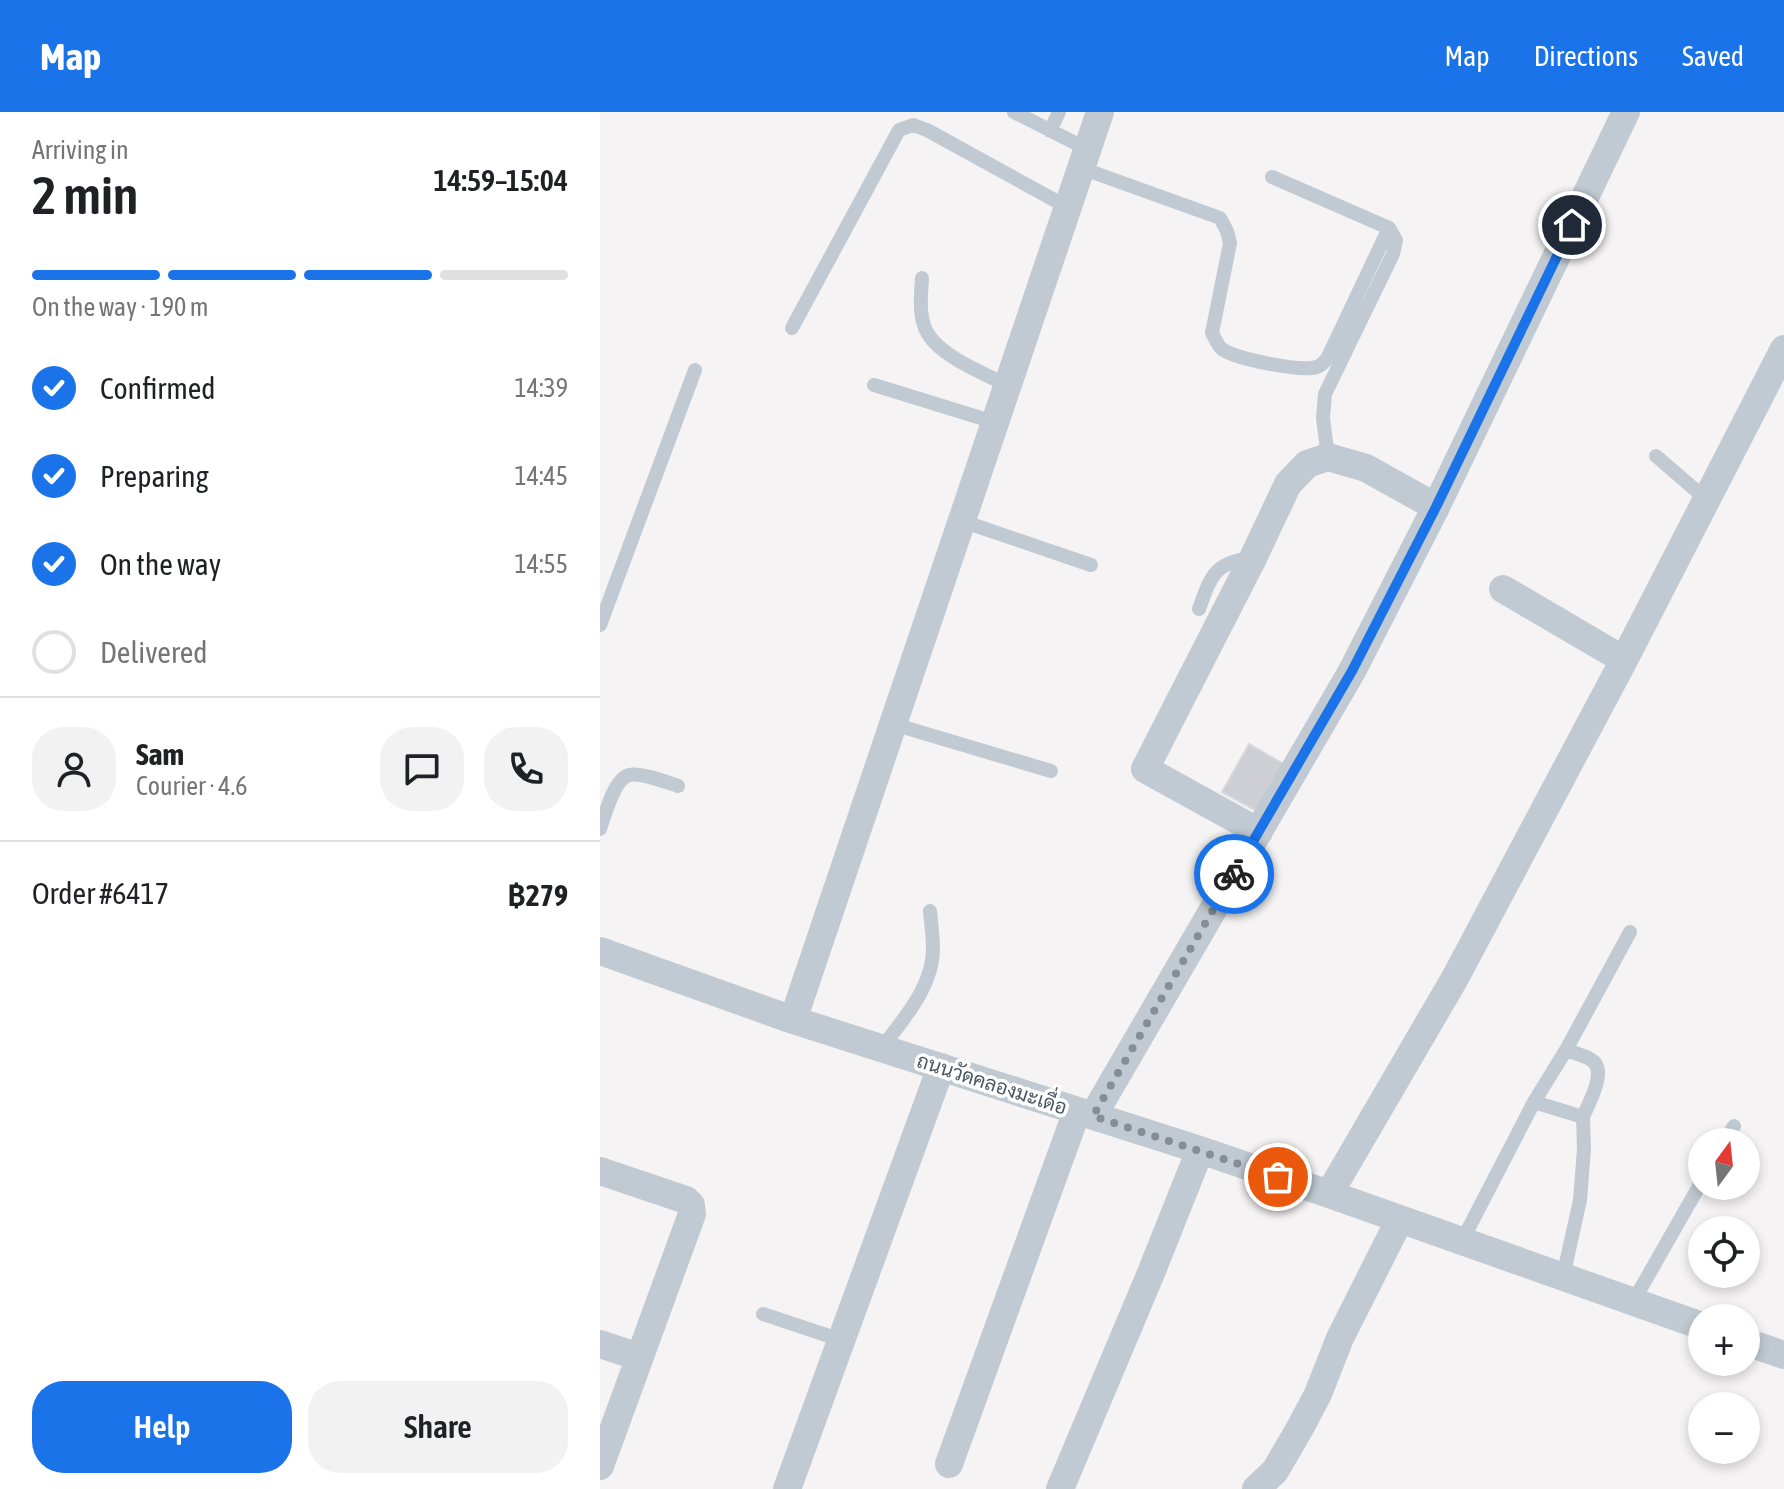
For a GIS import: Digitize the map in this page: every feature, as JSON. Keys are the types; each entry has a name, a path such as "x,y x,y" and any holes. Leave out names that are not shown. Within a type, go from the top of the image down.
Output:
{"street":[{"path":"793,1020 1100,112"},
{"path":"949,1464 1085,1114 1259,832 1352,671 1436,507 1626,112"},
{"path":"1329,1194 1455,978 1784,349"},
{"path":"1259,832 1145,769 1288,484 1307,464 1328,457 1366,468 1436,507"},
{"path":"1503,589 1624,660"},
{"name":"ถนนวัดคลองมะเดื่อ","path":"600,951 793,1020 1200,1150 1688,1321"},
{"path":"787,1489 941,1067"},
{"path":"1060,1489 1200,1150"},
{"path":"600,1171 686,1200 691,1205 692,1214 600,1466"},
{"path":"1340,1338 1400,1219"},
{"path":"600,1344 639,1357"},
{"path":"1760,1347 1784,1355"}],"lane":[{"path":"1014,112 1050,131 1084,158 1220,218 1230,243 1212,333 1220,348 1236,355 1302,369 1320,366 1327,359 1389,228"},
{"path":"1050,131 1059,112"},
{"path":"792,328 899,130 913,125 927,130 1067,207"},
{"path":"1272,177 1389,228 1396,240 1393,254 1325,394 1323,418 1328,457"},
{"path":"922,278 921,312 927,333 940,347 966,364 1007,385"},
{"path":"600,625 604,599 695,370"},
{"path":"874,385 994,422"},
{"path":"1656,456 1706,499"},
{"path":"962,521 1091,565"},
{"path":"1199,609 1211,578 1220,567 1235,560 1253,558"},
{"path":"893,724 1051,771"},
{"path":"600,829 617,783 627,775 678,786"},
{"path":"882,1048 919,997 930,972 933,951 930,911"},
{"path":"1462,1241 1534,1102 1630,932"},
{"path":"1563,1277 1580,1200 1583,1117 1599,1076 1592,1059 1566,1050"},
{"path":"1534,1102 1583,1117"},
{"path":"1633,1302 1691,1200"},
{"path":"763,1314 841,1340"}],"building":[{"path":"1249,744 1287,766 1260,813 1222,792"}],"way so far":[{"path":"1234,874 1093,1116 1278,1177"}],"route":[{"path":"1234,874 1352,671 1436,507 1572,225"}]}
